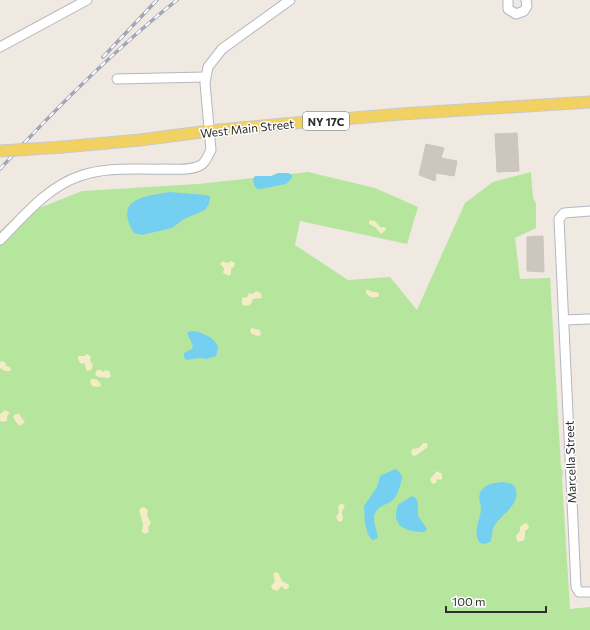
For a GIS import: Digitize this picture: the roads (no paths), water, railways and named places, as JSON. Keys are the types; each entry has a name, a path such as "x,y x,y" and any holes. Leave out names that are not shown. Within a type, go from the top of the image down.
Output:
{"main road":[{"name":"West Main Street","path":"0,151 146,140 209,131 401,114 590,102"}],"street":[{"path":"0,47 87,0"},
{"path":"0,240 49,192 69,180 104,170 179,169 201,165 208,157 211,150 205,77 208,67 222,49 290,0"},
{"path":"508,0 508,9 516,14 524,11 527,6 526,0"},
{"path":"116,79 205,77"},
{"path":"590,211 564,213 559,219 564,320 590,319"},
{"name":"Marcella Street","path":"564,320 576,587 579,592 590,592"}],"water":[{"path":"278,173 288,173 292,175 292,178 286,184 261,189 257,189 254,185 253,179 255,176 271,176"},
{"path":"169,192 210,196 209,204 205,210 184,219 172,228 142,235 134,233 127,213 129,206 134,201 141,198"},
{"path":"191,331 202,333 214,340 218,347 216,356 207,359 199,358 186,360 184,353 192,349 193,346 187,333"},
{"path":"396,469 402,477 399,489 393,500 380,507 376,512 374,520 378,537 372,540 368,534 365,524 364,506 377,487 380,476"},
{"path":"502,482 512,484 515,487 516,498 514,503 494,526 491,541 486,544 480,543 477,535 477,527 481,509 479,495 486,486"},
{"path":"412,496 416,498 418,504 418,516 427,529 425,532 406,529 398,523 396,518 398,505"}],"railway":[{"path":"103,57 157,0"},
{"path":"0,169 85,81 130,39 177,0"}]}
